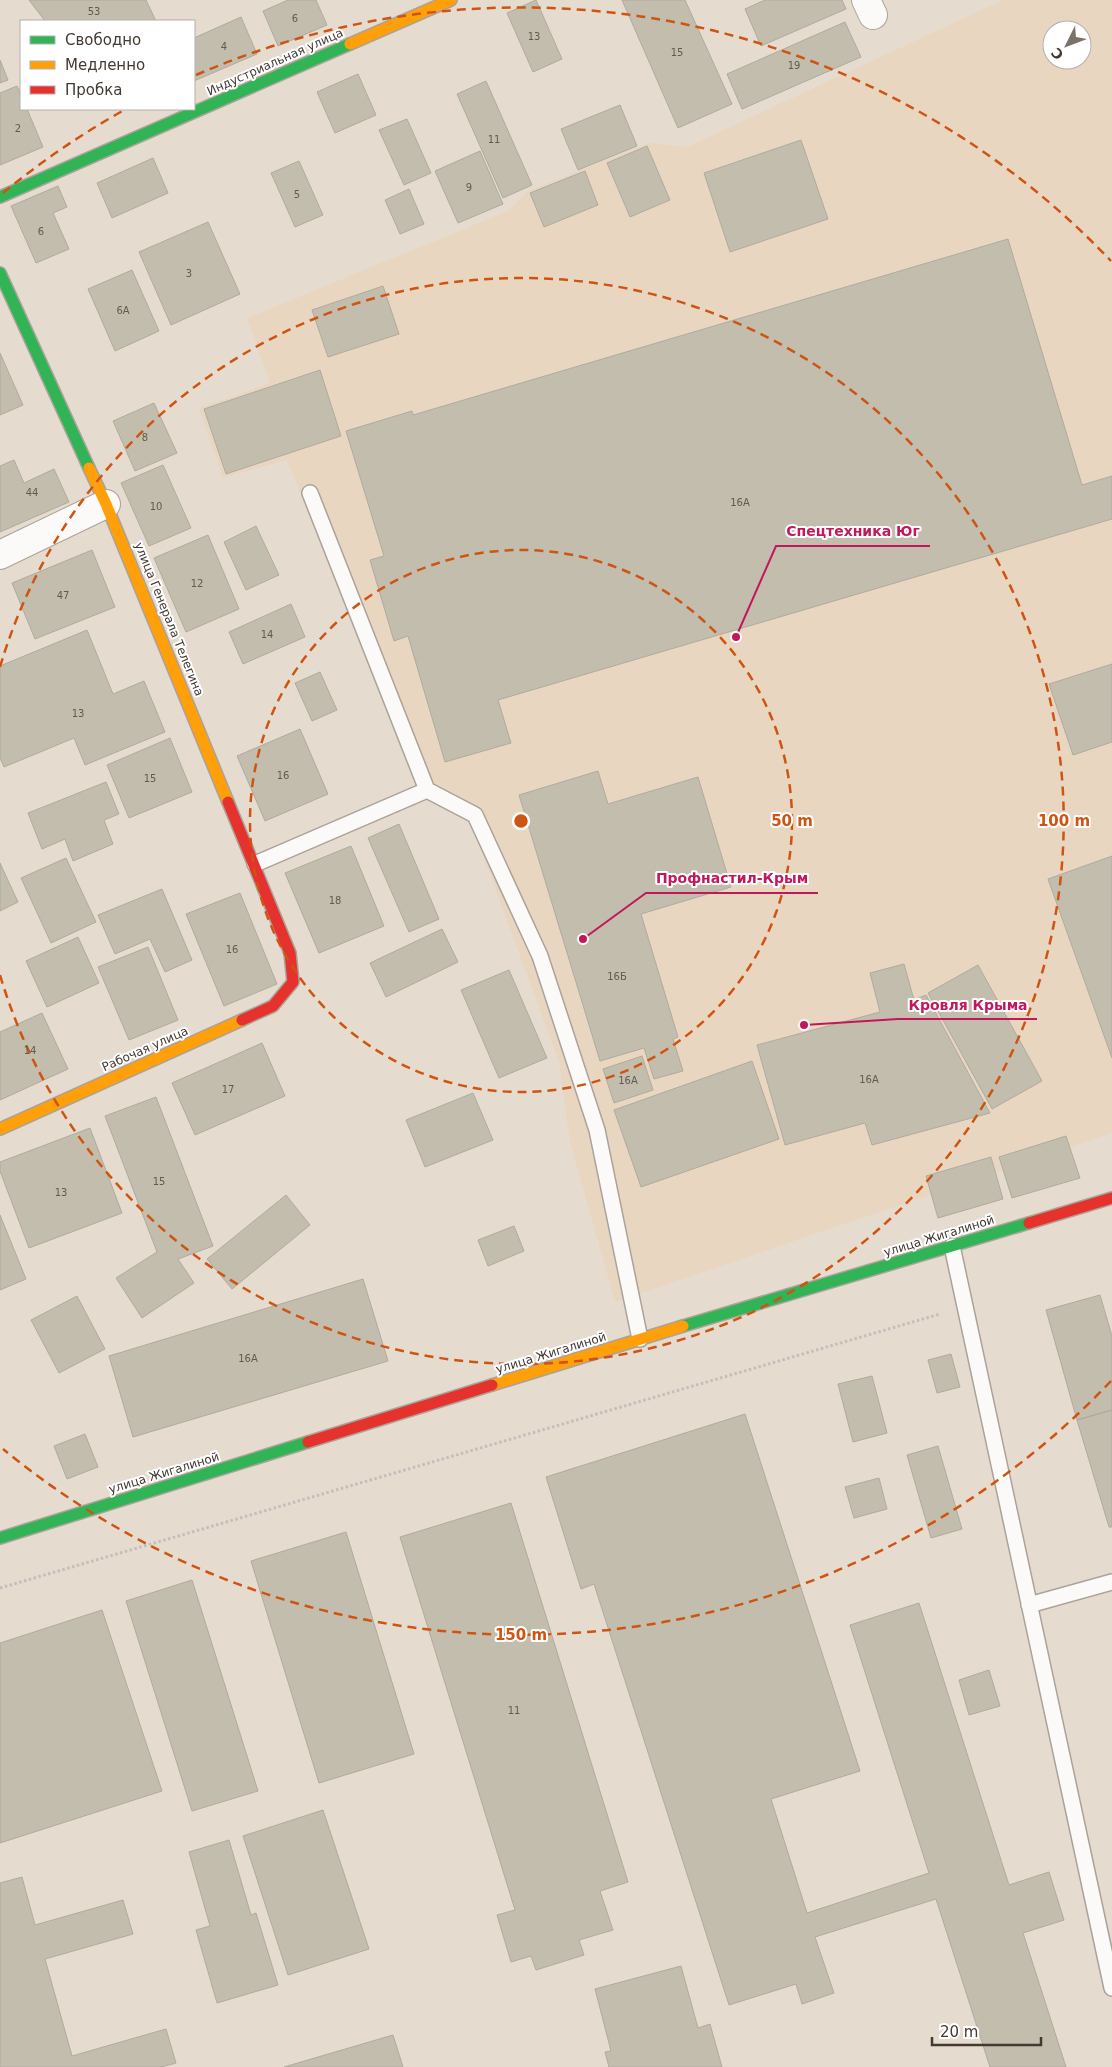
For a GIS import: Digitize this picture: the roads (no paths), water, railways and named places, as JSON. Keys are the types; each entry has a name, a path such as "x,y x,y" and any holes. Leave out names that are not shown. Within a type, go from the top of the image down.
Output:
{"street":[{"name":"Индустриальная улица","path":"0,197 451,0"},
{"name":"улица Генерала Телегина","path":"0,274 106,504 255,864 290,953 293,982"},
{"path":"0,555 106,504"},
{"name":"Рабочая улица","path":"0,1130 273,1006 293,982"},
{"name":"улица Жигалиной","path":"0,1538 640,1339 1112,1198"}],"lane":[{"path":"310,493 427,790 475,815 540,956 596,1130 640,1339"},
{"path":"255,864 427,790"},
{"path":"952,1246 1112,1988"},
{"path":"1029,1604 1112,1582"}],"place":[{"name":"Спецтехника Юг","path":"736,637"},
{"name":"Профнастил-Крым","path":"583,939"},
{"name":"Кровля Крыма","path":"804,1025"}]}
